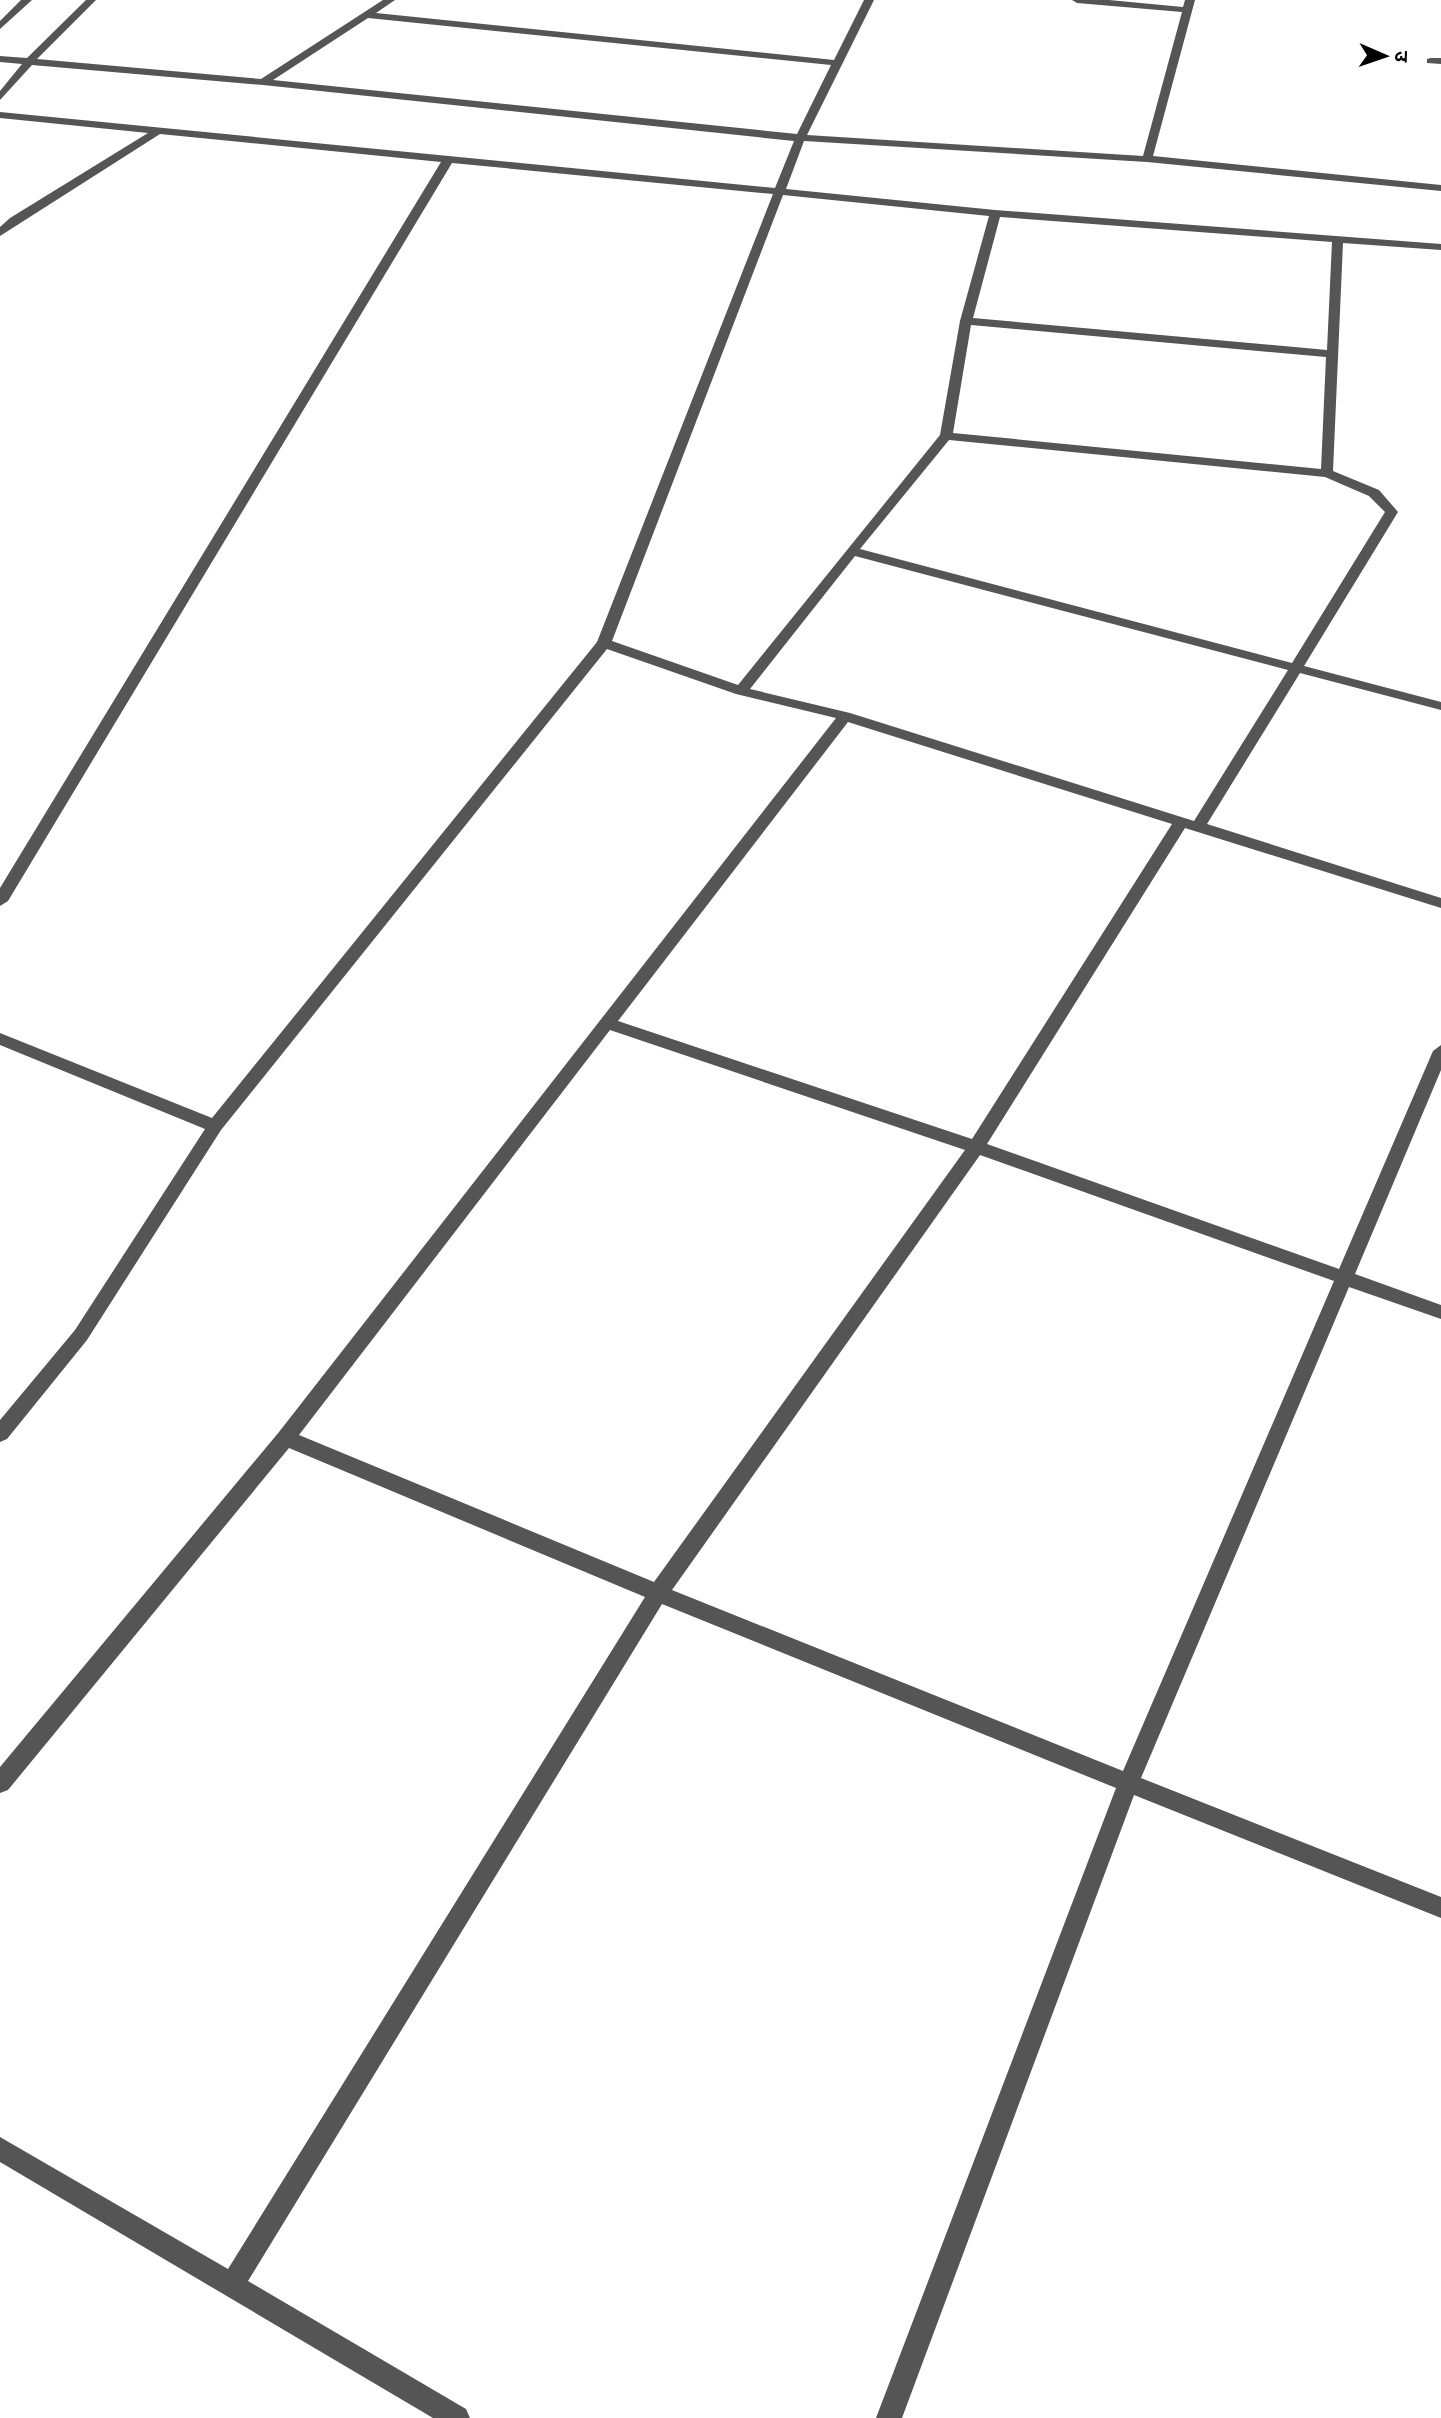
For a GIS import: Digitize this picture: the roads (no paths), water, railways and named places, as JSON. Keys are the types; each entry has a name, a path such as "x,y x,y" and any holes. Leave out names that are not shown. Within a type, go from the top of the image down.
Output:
{"street":[{"path":"0,26 27,0"},
{"path":"0,97 30,61 91,0"},
{"path":"263,82 390,0"},
{"path":"0,1434 81,1335 215,1126 604,643 800,138 869,0"},
{"path":"1077,0 1189,5 1147,159"},
{"path":"365,15 839,63"},
{"path":"0,58 263,82 800,138 1147,159 1441,188"},
{"path":"0,115 995,213 1338,237 1441,247"},
{"path":"0,233 14,220 156,132"},
{"path":"0,901 449,158"},
{"path":"741,691 946,436 967,321 995,213"},
{"path":"0,218 14,220"},
{"path":"1327,473 1338,237"},
{"path":"967,321 1333,354"},
{"path":"946,436 1327,473 1374,493 1392,512 1198,827"},
{"path":"852,551 1441,706"},
{"path":"604,643 741,691 845,716 1441,903"},
{"path":"0,1783 286,1438 845,716"},
{"path":"232,2285 658,1593 976,1147 1180,822"},
{"path":"606,1023 976,1147 1441,1312"},
{"path":"0,1039 215,1126"},
{"path":"889,2418 1128,1783 1441,1051"},
{"path":"286,1438 658,1593 1441,1908"},
{"path":"0,2149 457,2418"}]}
